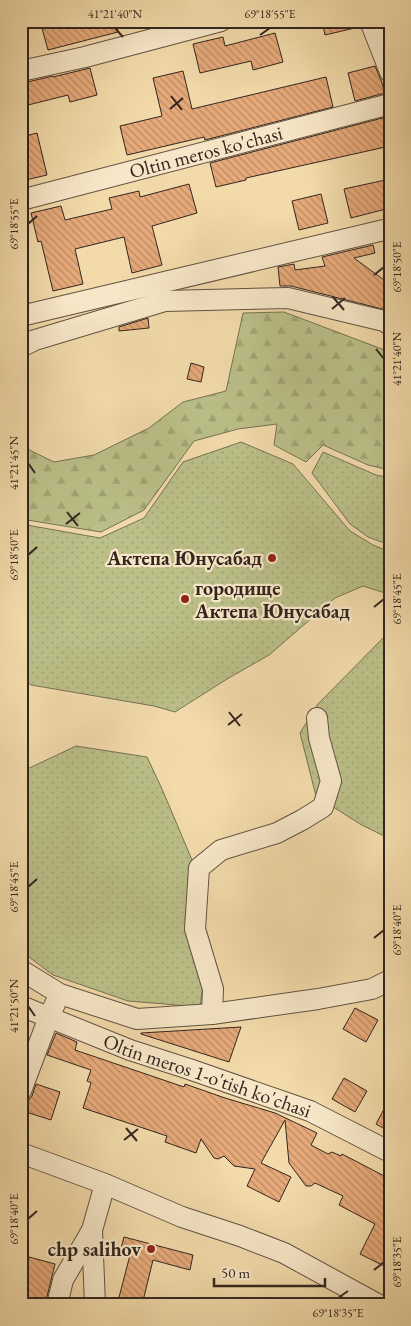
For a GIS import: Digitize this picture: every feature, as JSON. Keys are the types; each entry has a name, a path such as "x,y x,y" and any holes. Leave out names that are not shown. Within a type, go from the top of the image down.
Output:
{"street":[{"path":"21,71 221,21"},
{"path":"370,21 390,72"},
{"name":"Oltin meros ko'chasi","path":"21,200 390,104"},
{"path":"21,316 384,230"},
{"path":"21,347 35,340 166,301 288,298 384,320 390,325"},
{"path":"212,1014 213,989 195,929 199,868 221,850 277,833 323,807 331,781 319,738 316,718"},
{"path":"21,970 60,994 137,1020 212,1014 318,999 372,989 390,980"},
{"path":"21,1091 49,1017 60,994"},
{"name":"Oltin meros 1-o'tish ko'chasi","path":"21,1006 130,1050 310,1111 390,1152"},
{"path":"21,1153 105,1184 182,1217 284,1253 379,1305"},
{"path":"57,1305 64,1280 92,1230 105,1184"},
{"path":"92,1230 95,1305"}],"green space":[{"path":"284,312 390,352 390,470 368,465 323,445 306,462 274,445 277,424 238,429 194,441 144,510 101,532 21,519 21,446 54,462 94,455 149,428 183,402 226,391 243,313"},
{"path":"241,442 293,464 350,531 373,545 390,552 390,599 385,593 363,586 335,598 269,655 175,712 154,706 31,685 21,677 21,524 100,538 144,518 183,462"},
{"path":"323,452 376,475 390,478 390,545 368,537 350,524 312,473"},
{"path":"390,631 390,839 360,824 316,796 300,733 318,704"},
{"path":"76,746 147,757 192,860 185,919 203,985 200,1007 128,1001 53,975 21,951 21,772"}],"building":[{"path":"40,21 116,21 118,32 48,50"},
{"path":"322,21 358,21 359,27 325,35"},
{"path":"275,33 283,62 253,70 251,61 200,73 193,44 223,37 225,46"},
{"path":"375,66 385,93 355,101 348,73"},
{"path":"90,68 97,95 70,102 68,95 28,105 23,83"},
{"path":"183,71 192,109 326,77 333,107 205,140 204,137 127,155 120,126 162,116 153,78"},
{"path":"390,116 390,146 246,178 246,180 216,187 210,163"},
{"path":"37,133 47,175 21,181 21,137"},
{"path":"390,179 390,208 351,218 344,189"},
{"path":"189,184 197,213 152,226 162,265 132,273 124,237 75,249 83,284 53,291 41,241 38,242 31,213 61,206 65,220 112,209 109,198 139,191 140,197"},
{"path":"321,194 328,223 299,230 292,201"},
{"path":"373,245 375,253 354,258 384,280 390,311 291,286 280,286 278,267 294,264 295,270 325,266 322,257"},
{"path":"148,318 149,328 119,331 119,327"},
{"path":"191,363 204,367 201,382 187,379"},
{"path":"355,1008 378,1020 366,1042 343,1029"},
{"path":"241,1027 229,1062 141,1034 141,1033"},
{"path":"56,1033 77,1042 75,1050 184,1087 185,1084 275,1113 317,1133 311,1145 328,1154 332,1152 341,1156 342,1154 390,1179 390,1269 360,1254 375,1224 339,1205 343,1196 315,1183 311,1186 306,1186 289,1163 285,1120 261,1163 291,1177 279,1202 247,1186 255,1169 234,1166 224,1156 218,1159 214,1158 201,1139 196,1153 165,1142 167,1136 83,1108 91,1083 87,1081 91,1070 47,1055"},
{"path":"344,1078 367,1091 355,1112 332,1099"},
{"path":"36,1084 60,1092 51,1120 23,1111 26,1102 32,1096"},
{"path":"390,1098 390,1132 376,1124"},
{"path":"124,1237 193,1255 190,1270 153,1260 142,1305 117,1305 130,1255 120,1252"},
{"path":"29,1257 55,1264 45,1305 21,1305 21,1288"}],"place":[{"name":"Актепа Юнусабад","path":"272,558"},
{"name":"городище Актепа Юнусабад","path":"185,599"},
{"name":"chp salihov","path":"151,1249"}]}
